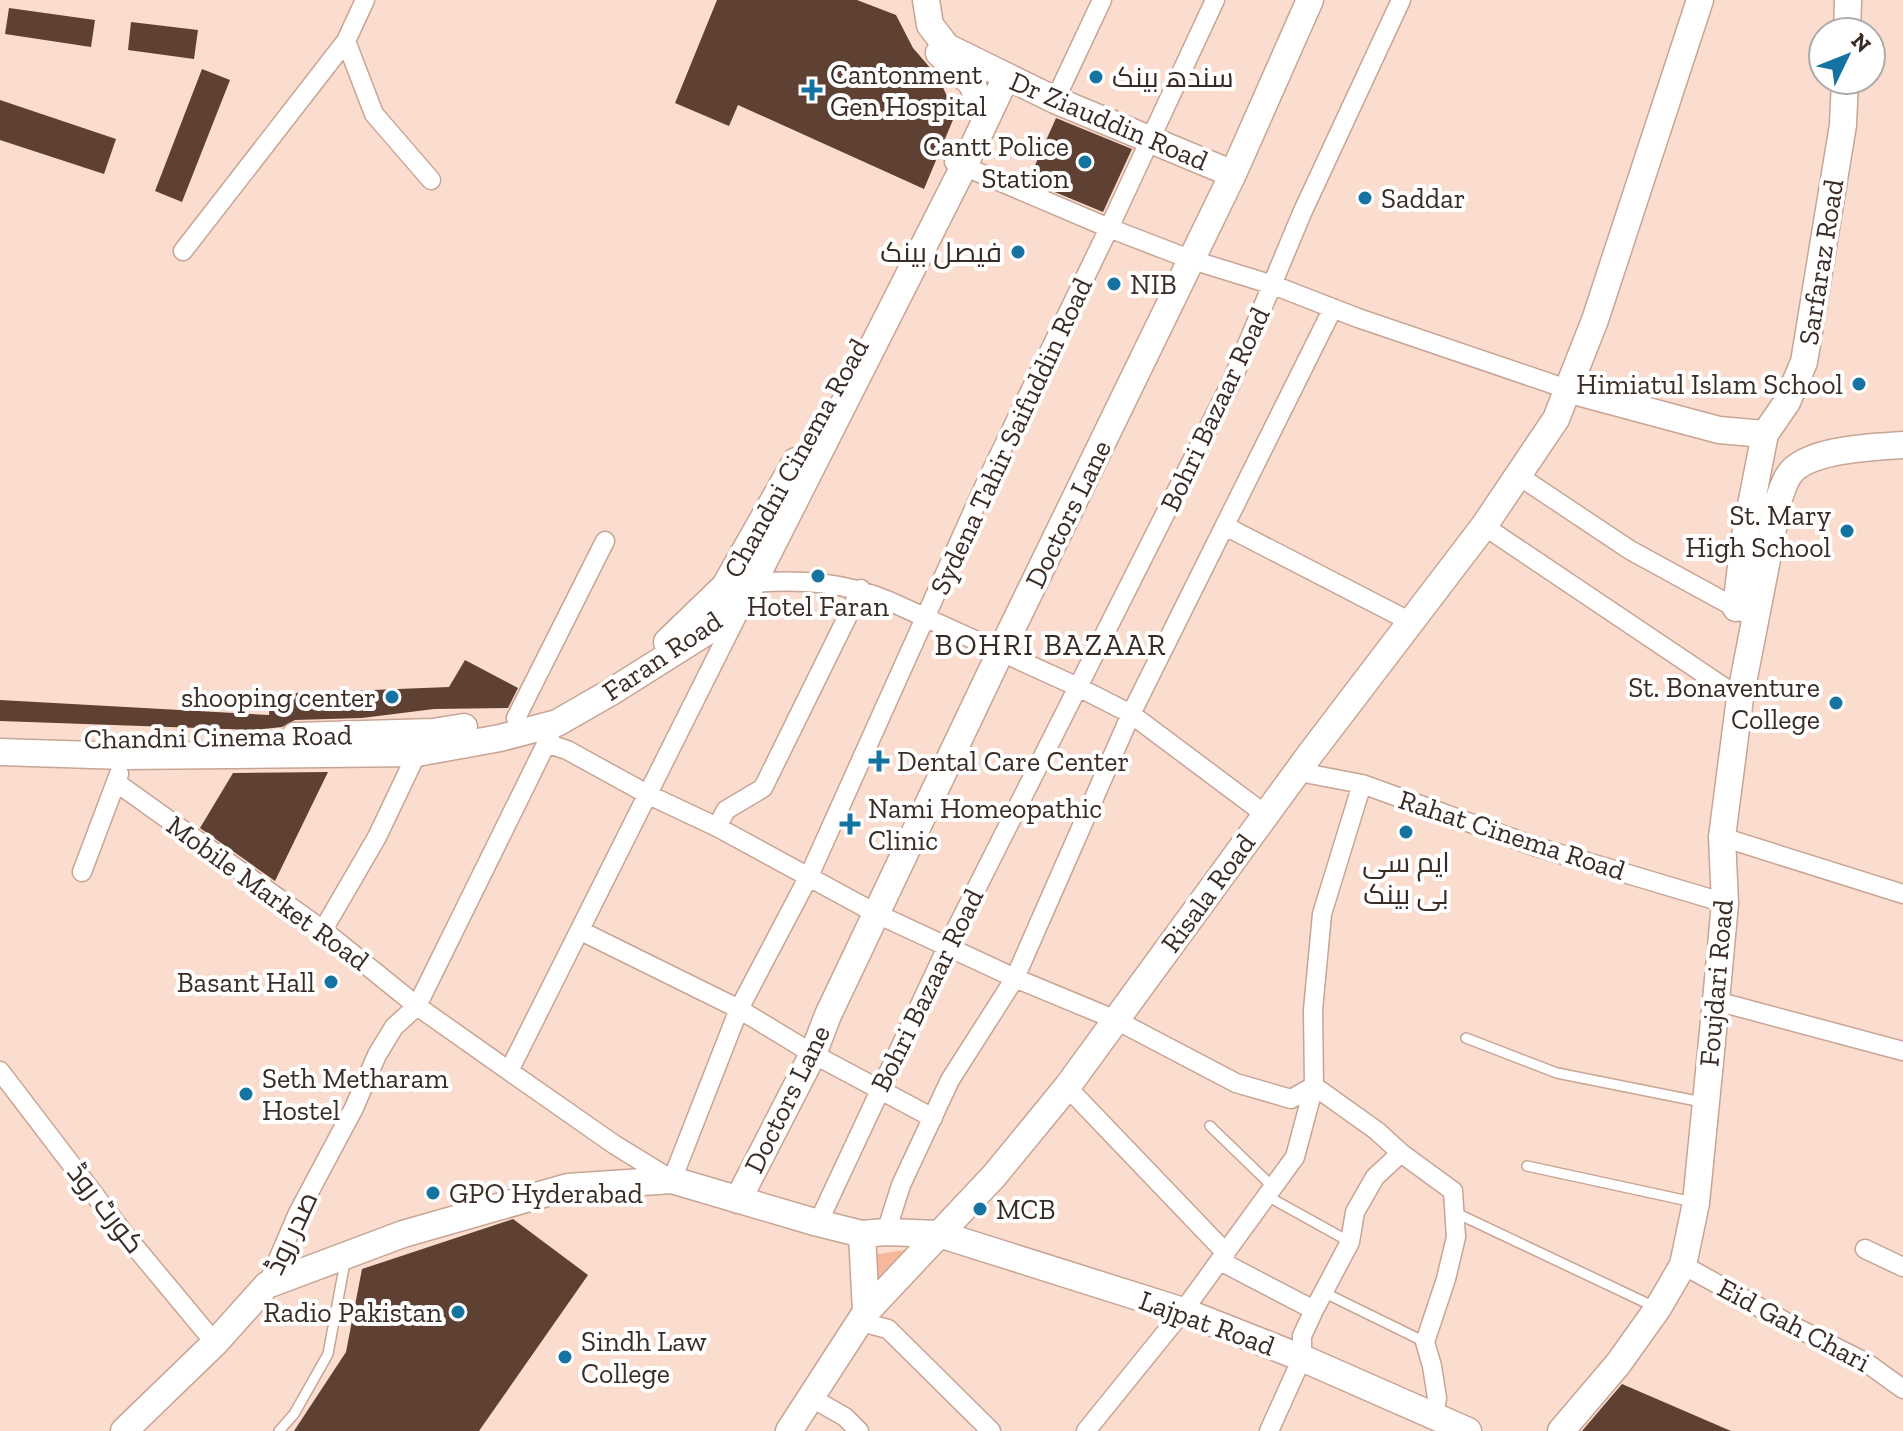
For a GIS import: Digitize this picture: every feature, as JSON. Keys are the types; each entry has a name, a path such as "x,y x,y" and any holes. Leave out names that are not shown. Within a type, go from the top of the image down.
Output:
{"street":[{"path":"183,251 346,41 365,0"},
{"name":"Dr Ziauddin Road","path":"909,0 913,15 930,43 973,85 979,105"},
{"name":"Dr Ziauddin Road","path":"926,0 930,25 947,47 1055,100 1233,174"},
{"path":"1055,100 1102,0"},
{"name":"Sydena Tahir Saifuddin Road","path":"672,1180 739,1009 809,876 987,480 1215,0"},
{"name":"Doctors Lane","path":"738,1200 813,1054 828,1015 1000,653 1233,174 1310,0"},
{"name":"Bohri Bazaar Road","path":"818,1223 948,945 1231,383 1302,213 1401,0"},
{"name":"Risala Road","path":"789,1431 863,1317 994,1176 1067,1087 1266,815 1484,526 1556,419 1595,320 1700,0"},
{"path":"346,41 374,114 431,180"},
{"name":"Chandni Cinema Road","path":"0,736 112,742 433,732 516,718 583,695 631,669 685,626 725,586 847,371 958,164 979,105 999,74"},
{"name":"Faran Road","path":"0,752 124,756 417,753 500,738 552,733 719,624 753,583 999,74"},
{"name":"Sarfaraz Road","path":"1765,434 1787,402 1804,362 1843,125 1844,96"},
{"path":"958,164 1192,260 1273,285 1570,390 1719,430 1765,434 1744,541 1746,613"},
{"path":"991,1431 888,1329 863,1317 874,1233 901,1185 950,1080 1015,978 1131,714 1333,308"},
{"name":"Foujdari Road","path":"1561,1431 1618,1364 1658,1308 1683,1265 1696,1203 1716,1001 1725,903 1722,837 1740,698 1746,613 1779,498 1790,473 1810,461 1837,451 1903,445"},
{"path":"1519,476 1630,550 1746,613"},
{"path":"1225,526 1411,622"},
{"path":"1484,526 1740,698"},
{"path":"516,718 605,541"},
{"path":"509,1071 753,583 795,579 861,589 926,617 1131,714 1266,815"},
{"path":"717,827 726,810 763,788 861,589"},
{"path":"552,733 567,750 877,914 1015,978 1116,1020 1236,1083 1291,1099 1314,1086"},
{"name":"صدر روڈ","path":"124,1431 215,1343 267,1285 298,1213 354,1108 377,1055 394,1027 417,1006 552,733"},
{"path":"323,930 377,837 417,753"},
{"path":"82,872 117,783 124,756"},
{"name":"Rahat Cinema Road","path":"1299,772 1362,784 1537,847 1725,903"},
{"name":"Mobile Market Road","path":"117,783 323,930 417,1006 615,1145 672,1180"},
{"path":"1086,1431 1183,1311 1295,1157 1314,1086 1313,1010 1322,914 1362,784"},
{"path":"1722,837 1903,894"},
{"path":"581,931 739,1009 813,1054 933,1118"},
{"path":"1716,1001 1903,1051"},
{"name":"کورٹ روڈ","path":"0,1071 126,1236 215,1343"},
{"path":"1314,1086 1453,1191 1456,1237 1425,1342 1437,1398 1434,1416"},
{"path":"1067,1087 1223,1257 1314,1310"},
{"path":"1269,1431 1302,1358 1302,1336 1350,1242 1355,1212 1375,1177 1401,1153"},
{"path":"267,1285 403,1234 568,1187 672,1180"},
{"name":"Lajpat Road","path":"672,1180 818,1223 874,1233 939,1234 1183,1311 1302,1358 1468,1431"},
{"path":"1865,1249 1903,1267"},
{"name":"Eid Gah Chari","path":"1683,1265 1867,1363 1903,1389"},
{"path":"810,1397 845,1417 859,1431"}],"lane":[{"path":"1466,1038 1557,1073 1706,1103"},
{"path":"1210,1126 1270,1191 1350,1242"},
{"path":"1527,1166 1696,1203"},
{"path":"1454,1212 1658,1308"},
{"path":"279,1431 294,1414 328,1354 346,1254"},
{"path":"1323,1292 1425,1342"}],"shaded area":[{"path":"911,1249 877,1290 866,1256"}],"building":[{"name":"Cantonment Gen Hospital","path":"717,0 857,0 896,15 913,48 939,78 955,115 924,189 738,105 729,126 675,103"},
{"path":"9,8 95,20 91,47 5,34"},
{"path":"131,22 198,30 194,59 128,50"},
{"path":"202,69 230,80 182,202 155,191"},
{"path":"0,100 116,139 104,174 0,140"},
{"name":"Cantt Police Station","path":"1056,118 1132,149 1103,212 1028,181"},
{"name":"shooping center","path":"465,660 518,688 508,708 434,709 362,718 295,720 282,727 254,730 0,721 0,700 269,715 270,694 449,687"},
{"path":"328,772 275,881 200,828 233,773"},
{"name":"Radio Pakistan","path":"513,1219 588,1275 479,1431 294,1431 346,1352 362,1269"},
{"path":"1622,1384 1731,1431 1582,1431"}],"place":[{"name":"سندھ بینک","path":"1096,77"},
{"name":"Cantonment Gen Hospital","path":"812,90"},
{"name":"Cantt Police Station","path":"1085,162"},
{"name":"Saddar","path":"1365,198"},
{"name":"فیصل بینک","path":"1018,252"},
{"name":"NIB","path":"1114,284"},
{"name":"Himiatul Islam School","path":"1859,384"},
{"name":"St. Mary High School","path":"1847,531"},
{"name":"Hotel Faran","path":"818,576"},
{"name":"shooping center","path":"392,697"},
{"name":"St. Bonaventure College","path":"1836,703"},
{"name":"Dental Care Center","path":"879,761"},
{"name":"Nami Homeopathic Clinic","path":"850,824"},
{"name":"ایم سی بی بینک","path":"1406,832"},
{"name":"Basant Hall","path":"331,982"},
{"name":"Seth Metharam Hostel","path":"246,1094"},
{"name":"GPO Hyderabad","path":"433,1193"},
{"name":"MCB","path":"980,1209"},
{"name":"Radio Pakistan","path":"458,1312"},
{"name":"Sindh Law College","path":"565,1357"}],"district":[{"name":"BOHRI BAZAAR","path":"1051,645"}]}
